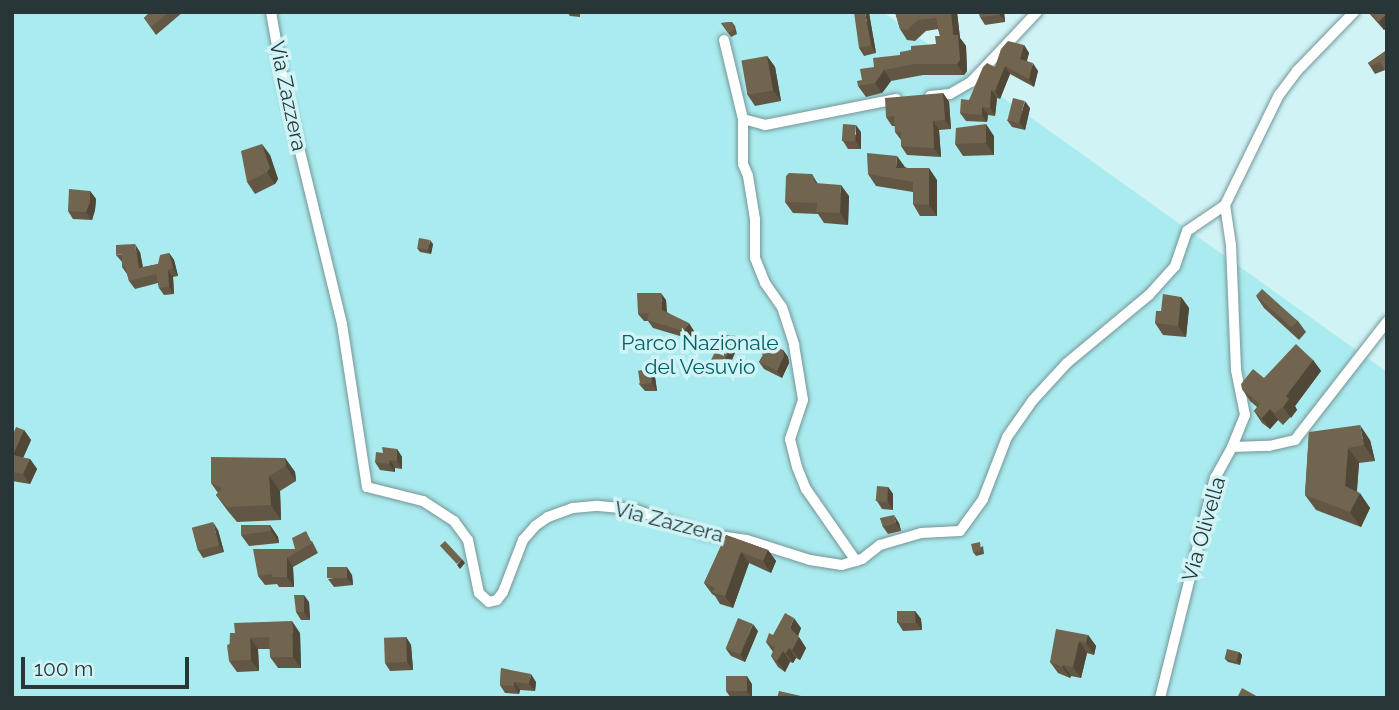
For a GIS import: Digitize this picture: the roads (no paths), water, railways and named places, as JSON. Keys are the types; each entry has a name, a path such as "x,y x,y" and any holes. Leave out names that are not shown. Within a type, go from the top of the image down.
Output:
{"street":[{"name":"Via Zazzera","path":"271,12 284,86 342,324 367,487 423,501 454,521 468,540 479,593 489,602 497,600 503,592 523,540 535,526 561,512 598,506 633,509 705,534 747,540 810,559 842,565 856,561"},
{"path":"743,119 765,125 890,100 950,94 971,82 1037,12"},
{"path":"724,40 743,119 743,164 753,206 755,258 765,283 782,307 794,345 803,400 790,439 796,467 806,489 856,561 880,545 921,533 960,531 983,499 1007,437 1033,400 1067,363 1149,295 1175,266 1186,231 1225,205 1279,95 1297,71 1354,12"},
{"name":"Via Olivella","path":"1160,698 1215,478 1245,415 1236,370 1231,245 1225,205"},
{"path":"1232,447 1269,446 1296,440 1387,321"}],"park label":[{"name":"Parco Nazionale del Vesuvio","path":"700,355"}]}
